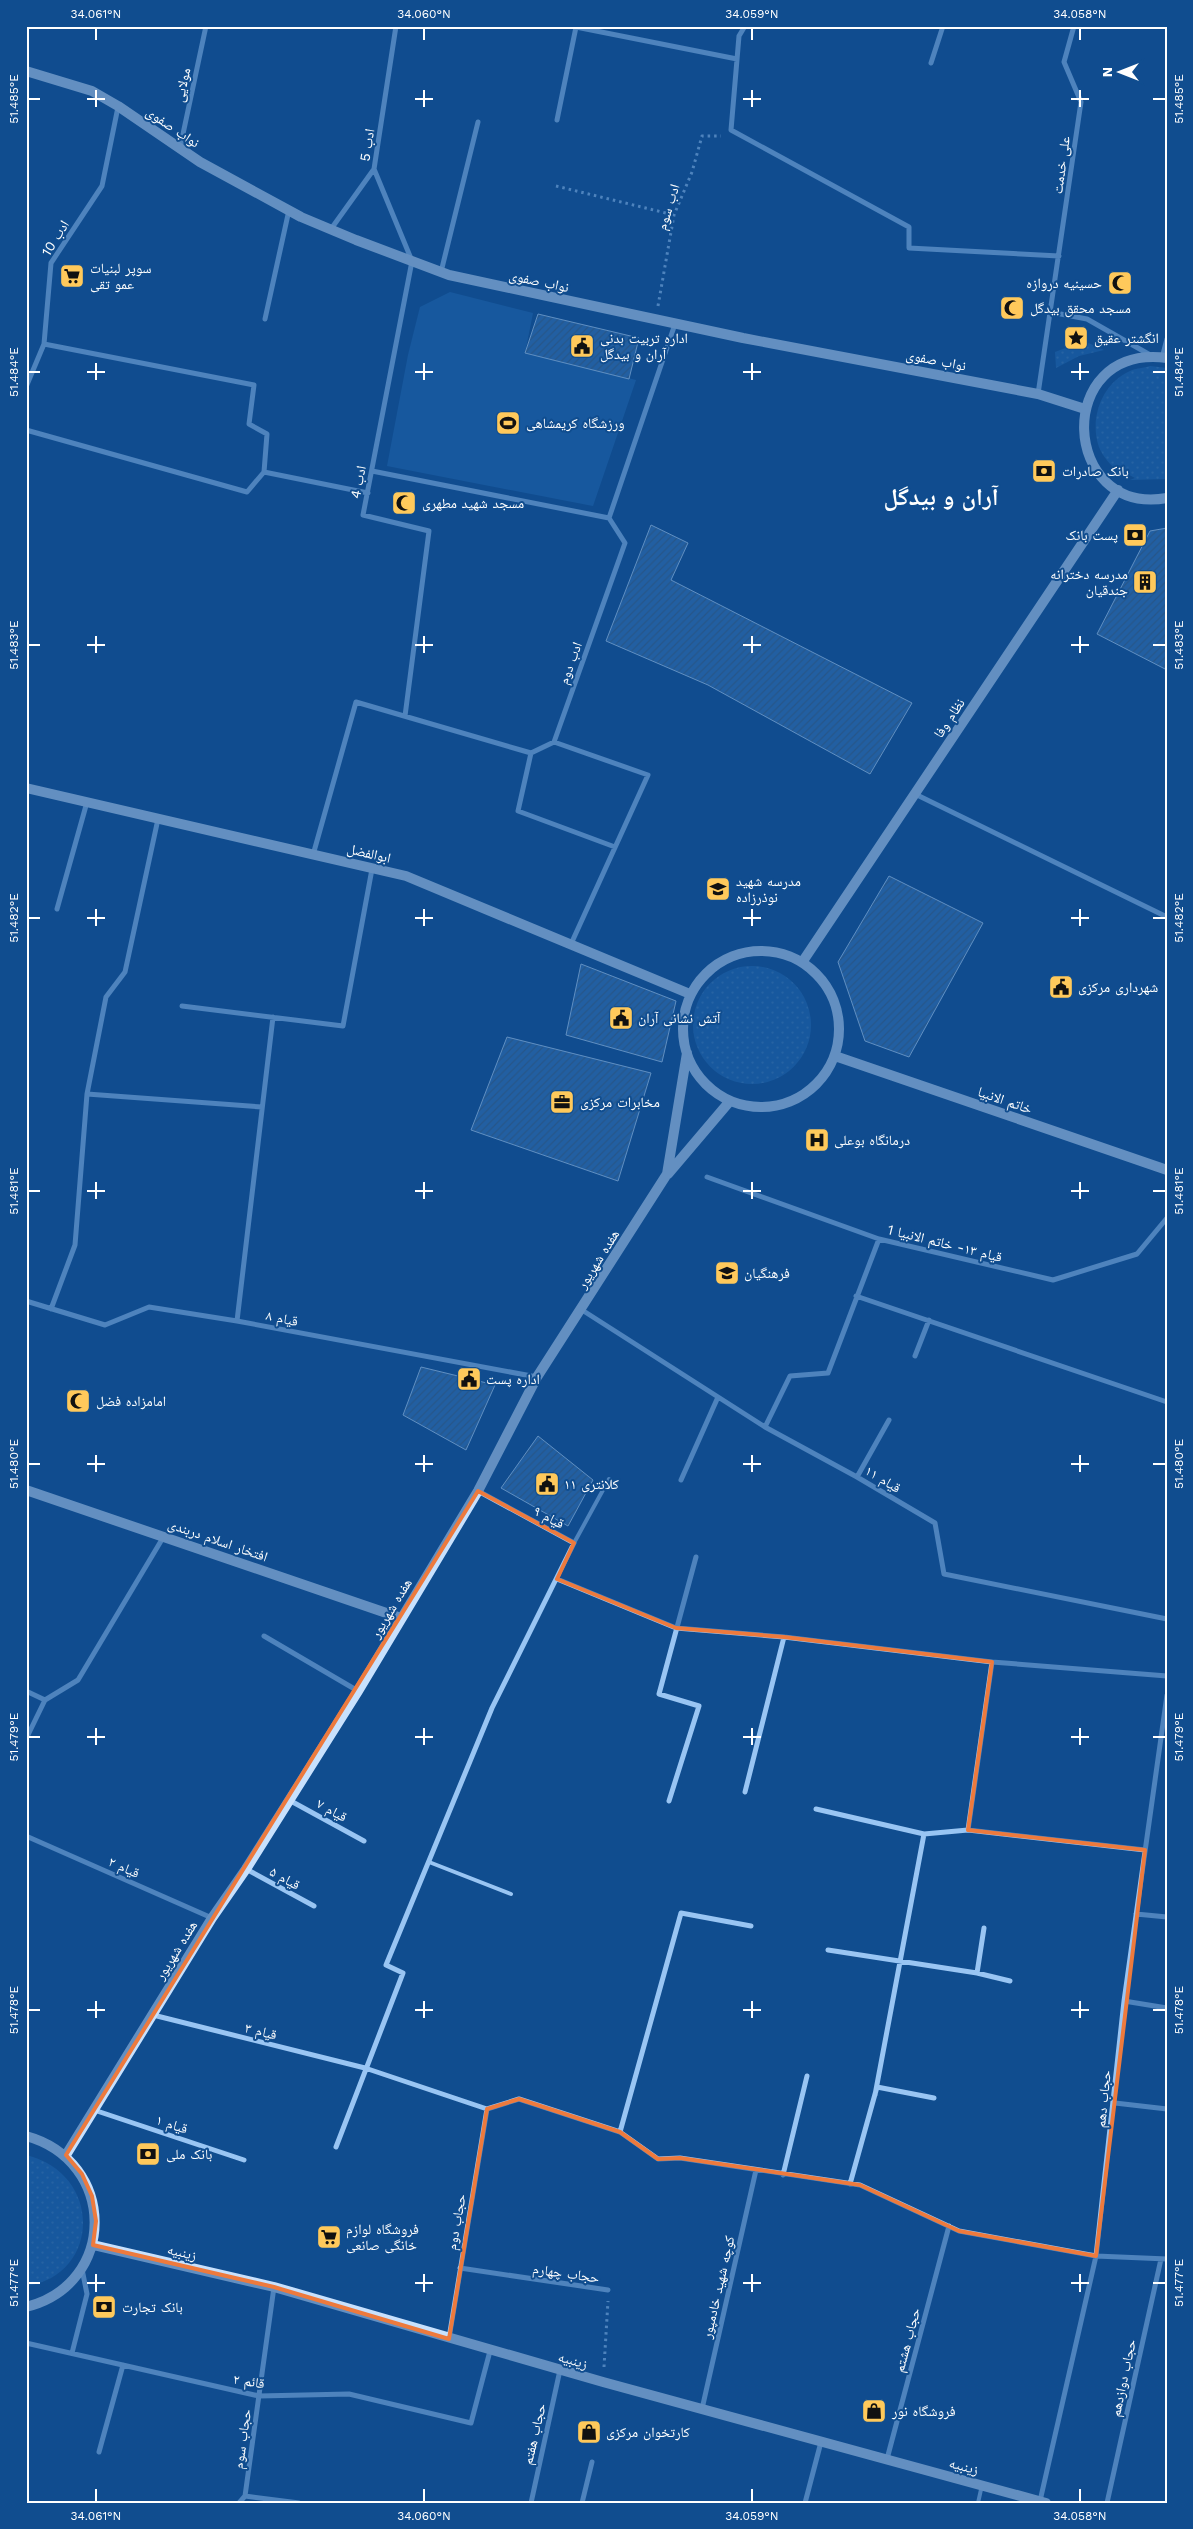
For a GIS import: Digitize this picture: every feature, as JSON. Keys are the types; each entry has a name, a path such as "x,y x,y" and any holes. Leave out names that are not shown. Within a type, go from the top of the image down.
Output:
{"main road":[{"name":"نواب صفوی","path":"26,71 92,91 118,106 180,148 289,210 331,229 441,272 675,324 1038,394 1085,409"},
{"path":"1160,357 1134,359 1117,366 1103,378 1092,392 1085,409 1082,433 1088,455 1100,475 1118,490 1136,498 1156,500 1167,498"},
{"name":"نظام وفا","path":"803,961 1118,490"},
{"name":"ابوالفضل","path":"26,788 406,876 690,994"},
{"path":"752,950 778,952 803,961 823,979 836,1003 840,1030 835,1056 822,1079 803,1096 780,1106 754,1108 730,1102 708,1088 692,1068 684,1044 683,1019 690,994 706,973 727,958 752,950"},
{"name":"هفده شهریور","path":"66,2155 212,1918 246,1869 288,1799 358,1691 400,1618 478,1491 537,1377 582,1310 667,1174 687,1053"},
{"name":"خاتم الانبیا","path":"835,1056 1167,1170"},
{"path":"667,1174 730,1102"},
{"name":"افتخار اسلام دربندی","path":"27,1492 164,1536 400,1618"},
{"path":"26,2136 43,2141 66,2155 82,2174 92,2196 96,2221 92,2245 82,2269 64,2289 42,2303 26,2307"},
{"name":"زینبیه","path":"92,2245 274,2287 490,2351 1043,2502"}],"street":[{"name":"مولایی","path":"180,148 206,26"},
{"name":"ادب 5","path":"396,26 374,169 412,261"},
{"path":"745,26 739,36 732,130 909,227 909,248 1058,256"},
{"path":"931,64 943,26"},
{"name":"علی خدمت","path":"1038,394 1082,102 1064,62 1074,26"},
{"path":"557,120 576,27 737,59"},
{"name":"ادب 10","path":"26,387 44,344 51,263 102,186 118,106"},
{"path":"441,272 478,122"},
{"path":"331,229 374,169"},
{"path":"265,319 289,210"},
{"name":"ادب 4","path":"405,716 429,531 364,515 412,261"},
{"path":"1050,312 1087,319 1160,357 1167,339"},
{"path":"372,470 610,518 675,324"},
{"path":"26,430 247,492 264,472 267,434 249,424 254,385 44,344"},
{"path":"264,472 368,493"},
{"name":"ادب دوم","path":"554,742 625,543 610,518"},
{"path":"313,855 356,702 531,752 554,742 648,776 571,945"},
{"path":"531,752 518,811 615,847"},
{"path":"915,794 1167,917"},
{"path":"57,909 87,802"},
{"path":"51,1309 75,1245 87,1094 106,997 125,972 158,819"},
{"path":"182,1006 343,1026 372,868"},
{"path":"238,1321 273,1017"},
{"path":"87,1094 262,1108"},
{"name":"قیام ۱۳- خاتم الانبیا 1","path":"707,1177 879,1238 1053,1280 1137,1254 1167,1218"},
{"path":"765,1427 790,1376 828,1373 879,1238"},
{"path":"856,1296 1167,1402"},
{"name":"قیام ۸","path":"26,1301 105,1325 149,1307 238,1321 537,1377"},
{"name":"قیام ۱۱","path":"582,1310 765,1427 857,1477 935,1523 944,1574 1167,1619"},
{"path":"915,1356 929,1320"},
{"path":"681,1480 718,1397"},
{"path":"857,1477 889,1420"},
{"name":"قیام ۹","path":"365,2068 403,1973 386,1965 492,1708 574,1543 478,1491"},
{"path":"26,1740 45,1700 78,1680 164,1536"},
{"path":"669,1802 699,1706 659,1694 696,1556"},
{"path":"557,1580 676,1628 784,1637 992,1662 1167,1676"},
{"path":"264,1636 358,1691"},
{"path":"745,1792 784,1637"},
{"path":"968,1830 992,1662"},
{"path":"26,1691 45,1700"},
{"name":"حجاب دهم","path":"1043,2502 1096,2256 1115,2103 1124,2001 1167,1696"},
{"name":"قیام ۷","path":"288,1799 364,1841"},
{"path":"816,1809 924,1834 968,1830 1145,1850"},
{"path":"875,2095 924,1834"},
{"name":"قیام ۲","path":"26,1836 212,1918"},
{"name":"قیام ۵","path":"246,1869 314,1906"},
{"path":"620,2132 681,1913 751,1926"},
{"path":"1136,1914 1167,1917"},
{"path":"977,1973 984,1928"},
{"path":"828,1950 899,1963 977,1973 1010,1980"},
{"path":"1124,2001 1167,2008"},
{"name":"قیام ۳","path":"152,2015 365,2068 487,2109"},
{"path":"336,2147 365,2068"},
{"path":"783,2175 807,2076"},
{"path":"850,2184 877,2087 934,2098"},
{"path":"487,2109 519,2099 620,2132 658,2159 680,2158 783,2175 860,2185 959,2231 1096,2256 1164,2259"},
{"path":"1115,2103 1167,2108"},
{"name":"حجاب دوم","path":"449,2339 487,2109"},
{"name":"قیام ۱","path":"93,2110 244,2160"},
{"name":"کوچه شهید خادمپور","path":"702,2409 756,2170"},
{"name":"حجاب هشتم","path":"887,2460 949,2226"},
{"name":"حجاب دوازدهم","path":"1107,2503 1164,2259"},
{"name":"حجاب چهارم","path":"460,2268 608,2290"},
{"path":"72,2353 87,2294 82,2269"},
{"name":"حجاب سوم","path":"245,2496 274,2287"},
{"name":"قائم ۲","path":"26,2343 259,2396 349,2394 471,2422 490,2351"},
{"path":"99,2452 123,2365"},
{"name":"حجاب هفتم","path":"531,2503 560,2370"},
{"path":"805,2503 821,2442"},
{"path":"582,2503 592,2462"},
{"path":"239,2503 245,2496 300,2503"}],"lane":[{"path":"574,1543 609,1479"},
{"path":"429,1862 511,1894"},
{"path":"978,2503 982,2485"}],"path":[{"name":"ادب سوم","path":"656,320 674,215 692,172 702,136 728,136 732,130"},
{"path":"556,186 674,215"},
{"name":"حجاب چهارم","path":"603,2382 608,2290"}],"highlighted area":[{"path":"478,1491 574,1543 557,1579 676,1628 784,1637 992,1662 968,1830 1145,1850 1096,2256 959,2231 860,2185 680,2158 658,2159 620,2132 519,2099 487,2109 449,2339 274,2287 93,2245 96,2221 92,2196 82,2174 66,2155"}],"shaded area":[{"name":"ورزشگاه کریمشاهی","path":"450,292 533,313 525,353 636,380 593,506 387,466 408,355 420,307"},
{"path":"1084,341 1104,350 1079,356 1056,368 1055,352"},
{"path":"1150,366 1167,368 1167,479 1130,480 1135,478 1118,469 1118,472 1107,461 1099,447 1096,436 1097,414 1105,393 1112,384 1130,371"},
{"path":"752,966 774,971 785,976 801,992 806,1003 811,1025 806,1047 801,1058 785,1074 774,1079 752,1084 730,1079 719,1074 703,1058 698,1047 693,1025 698,1003 703,992 719,976 730,971"},
{"path":"26,2155 51,2166 69,2182 80,2202 83,2224 79,2245 68,2264 50,2278 26,2286"}],"building":[{"name":"اداره تربیت بدنی آران و بیدگل","path":"538,314 639,338 629,379 525,353"},
{"path":"651,525 688,543 671,580 912,703 870,774 708,685 606,641"},
{"name":"مدرسه دخترانه جندقیان","path":"1167,528 1167,670 1097,634 1150,531"},
{"path":"889,876 983,923 909,1057 865,1041 838,962"},
{"name":"آتش نشانی آران","path":"581,964 676,1001 662,1062 566,1035"},
{"name":"مخابرات مرکزی","path":"507,1037 651,1073 618,1181 471,1130"},
{"path":"421,1367 495,1385 466,1450 403,1415"},
{"name":"کلانتری ۱۱","path":"538,1436 593,1480 568,1526 501,1488"}],"place":[{"name":"سوپر لبنیات عمو تقی","path":"72,276"},
{"name":"حسینیه دروازه","path":"1120,283"},
{"name":"مسجد محقق بیدگل","path":"1012,308"},
{"name":"انگشتر عقیق","path":"1076,338"},
{"name":"اداره تربیت بدنی آران و بیدگل","path":"582,346"},
{"name":"ورزشگاه کریمشاهی","path":"508,423"},
{"name":"بانک صادرات","path":"1044,471"},
{"name":"مسجد شهید مطهری","path":"404,503"},
{"name":"پست بانک","path":"1135,535"},
{"name":"مدرسه دخترانه جندقیان","path":"1145,582"},
{"name":"مدرسه شهید نوذرزاده","path":"718,889"},
{"name":"شهرداری مرکزی","path":"1061,987"},
{"name":"آتش نشانی آران","path":"621,1018"},
{"name":"مخابرات مرکزی","path":"562,1102"},
{"name":"درمانگاه بوعلی","path":"817,1140"},
{"name":"فرهنگیان","path":"727,1273"},
{"name":"اداره پست","path":"469,1379"},
{"name":"امامزاده فضل","path":"78,1401"},
{"name":"کلانتری ۱۱","path":"547,1484"},
{"name":"بانک ملی","path":"148,2154"},
{"name":"فروشگاه لوازم خانگی صانعی","path":"329,2237"},
{"name":"بانک تجارت","path":"104,2307"},
{"name":"فروشگاه نور","path":"874,2411"},
{"name":"کارتخوان مرکزی","path":"589,2432"}],"district":[{"name":"آران و بیدگل","path":"941,497"}]}
